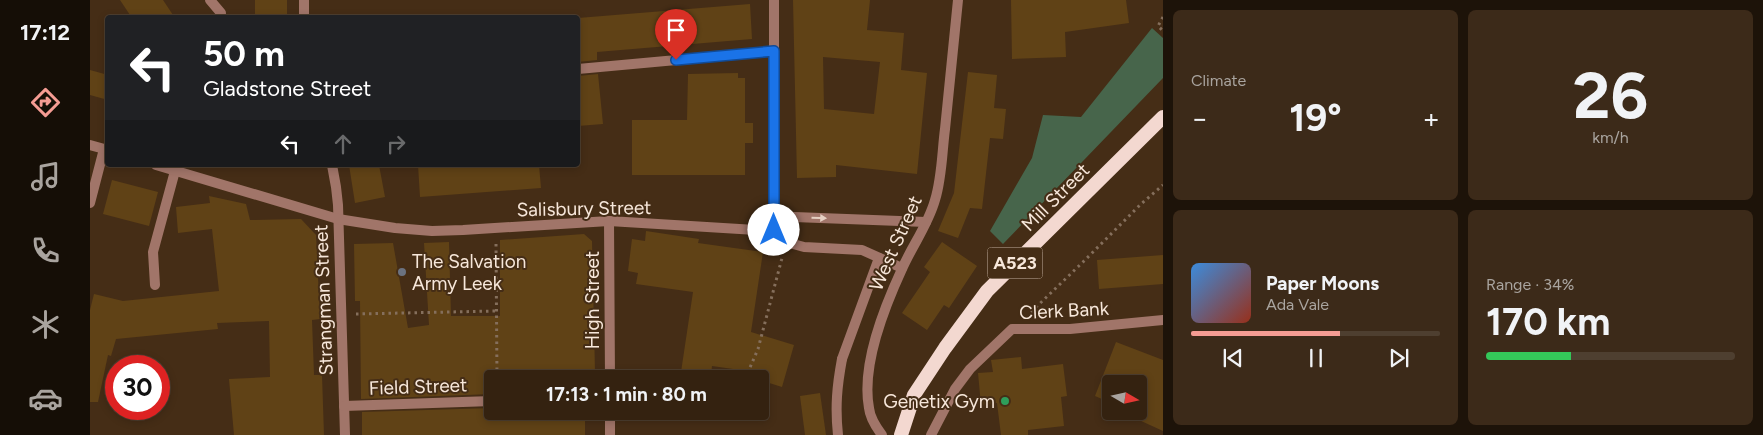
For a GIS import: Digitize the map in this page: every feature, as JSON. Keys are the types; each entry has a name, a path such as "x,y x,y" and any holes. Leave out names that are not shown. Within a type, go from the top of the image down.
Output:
{"highway":[{"name":"Mill Street","path":"901,435 914,395 945,348 987,291 1163,117"}],"street":[{"path":"210,0 221,13"},
{"path":"304,0 304,15"},
{"path":"774,0 774,230 786,242 804,247 862,250 902,268"},
{"name":"West Street","path":"882,435 874,425 869,409 867,383 873,350 886,307 902,268 926,222 935,200 958,0"},
{"path":"580,69 774,51"},
{"path":"90,145 105,150"},
{"path":"90,203 105,153"},
{"name":"Salisbury Street","path":"162,167 338,219 395,228 432,231 609,221 774,230"},
{"name":"Strangman Street","path":"332,167 338,219 345,435"},
{"path":"155,285 153,252 175,171"},
{"path":"774,230 794,217 926,222"},
{"name":"High Street","path":"609,221 610,370"},
{"path":"838,435 836,391 842,359 879,258"},
{"name":"Clerk Bank","path":"931,435 955,389 970,369 1012,329 1070,329 1163,320"},
{"name":"Field Street","path":"344,406 484,401"},
{"path":"610,420 610,435"}],"path":[{"path":"1163,17 1158,26 1163,31"},
{"path":"1012,329 1163,185"},
{"path":"496,228 497,370"},
{"path":"749,370 758,349 786,242"},
{"path":"340,314 496,312"}],"green space":[{"path":"1152,28 1163,38 1163,78 1003,244 990,231 1032,158 1043,115 1081,117"}],"building":[{"path":"120,0 163,0 173,15 130,15"},
{"path":"255,0 287,0 287,15 255,15"},
{"path":"793,0 870,0 867,30 904,33 901,70 927,73 917,174 836,165 836,177 797,178","holes":["823,57 880,62 874,114 824,109"]},
{"path":"1011,0 1126,0 1129,23 1065,32 1066,57 1012,59"},
{"path":"750,4 752,39 597,52 597,60 580,62 580,18"},
{"path":"90,70 105,74 105,99 90,95"},
{"path":"968,72 997,75 994,108 1006,109 1003,139 990,138 982,209 970,208 958,238 938,231 954,193"},
{"path":"738,73 738,78 745,78 745,123 753,123 753,143 745,143 745,175 632,175 632,120 687,120 688,74"},
{"path":"598,74 603,124 580,126 580,76"},
{"path":"349,167 379,167 385,197 355,203"},
{"path":"418,167 539,167 541,188 420,197"},
{"path":"112,180 158,192 149,226 103,214"},
{"path":"209,196 246,204 250,220 301,219 316,235 320,319 312,320 314,375 322,375 324,435 234,435 229,379 270,377 269,321 217,323 218,329 116,339 111,355 105,355 105,369 98,402 90,402 90,310 94,294 123,301 219,291 212,229 178,233 176,207 210,203"},
{"path":"646,231 699,239 698,243 763,252 751,332 794,345 782,387 769,383 769,370 740,370 712,366 712,370 681,370 693,292 636,284 638,273 628,271 632,239 645,241"},
{"path":"584,234 592,241 595,370 484,370 484,394 361,399 360,301 355,301 354,244 393,243 408,328 429,325 424,243 449,242 451,316 500,316 500,240"},
{"path":"942,242 977,266 949,308 944,305 927,330 902,313 930,272 924,267"},
{"path":"1163,255 1163,284 1099,289 1097,260"},
{"path":"1116,342 1163,360 1163,431 1139,420 1148,420 1148,375 1103,375"},
{"path":"1021,357 1022,369 1063,364 1067,396 1061,397 1064,426 1028,430 1028,435 1001,435 997,403 981,405 978,373 993,372 991,360"},
{"path":"1102,378 1102,399 1095,396"},
{"path":"820,393 826,435 805,435 800,396"},
{"path":"484,408 484,420 585,420 585,435 362,435 362,412"}],"place":[{"name":"The Salvation Army Leek","path":"402,272"},
{"name":"Genetix Gym","path":"1005,401"}],"route":[{"path":"676,60 774,51 774,230"}]}
